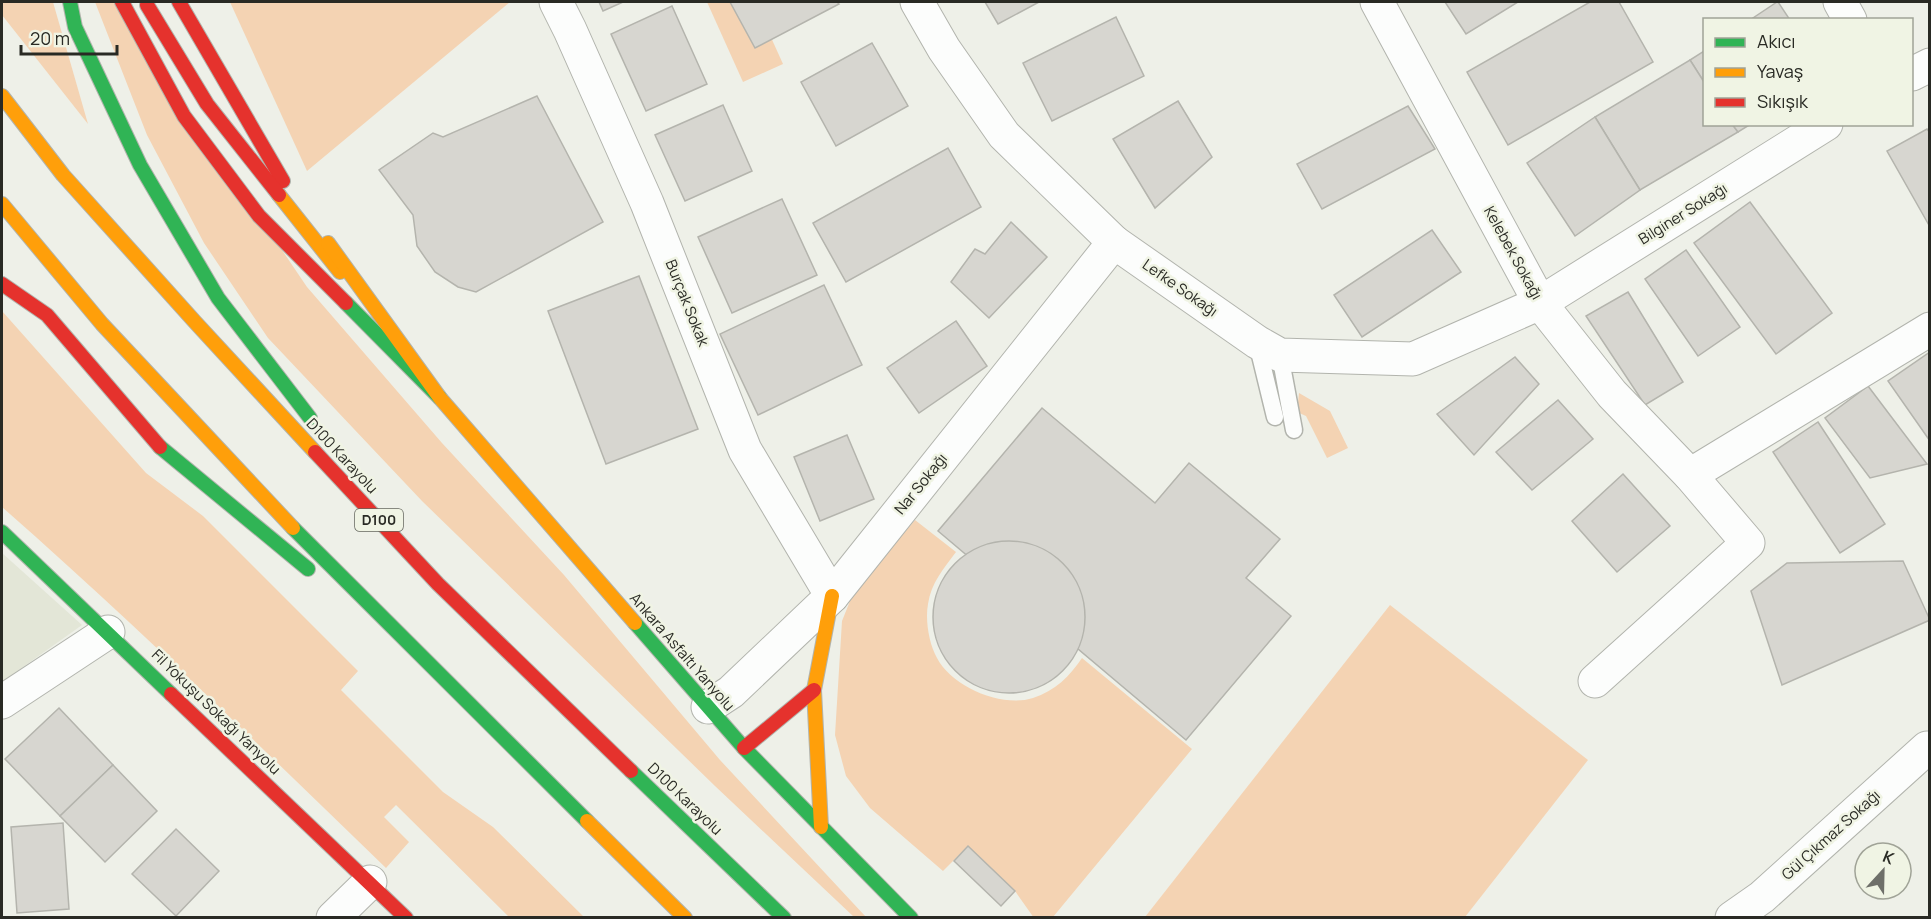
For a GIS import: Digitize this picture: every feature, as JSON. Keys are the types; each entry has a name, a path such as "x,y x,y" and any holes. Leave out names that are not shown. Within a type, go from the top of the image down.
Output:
{"main road":[{"path":"70,2 75,27 146,175 218,298 317,427"},
{"path":"122,2 184,116 259,216 440,398"},
{"path":"145,2 207,104 440,398"},
{"path":"179,2 272,165 440,398"},
{"name":"D100 Karayolu","path":"2,96 63,175 195,322 438,584 784,918"},
{"path":"2,204 102,324 300,535 686,918"},
{"path":"2,284 47,315 161,448 315,575"},
{"name":"Ankara Asfaltı Yanyolu","path":"440,398 744,748 911,918"},
{"path":"346,464 438,584"},
{"name":"Fil Yokuşu Sokağı Yanyolu","path":"2,532 406,918"},
{"path":"821,827 814,690 832,596"},
{"path":"351,605 468,702"},
{"path":"744,748 814,690"}],"street":[{"name":"Burçak Sokak","path":"556,2 647,203 745,450 832,596"},
{"name":"Lefke Sokağı","path":"916,2 944,49 1004,135 1114,242 1269,349"},
{"name":"Kelebek Sokağı","path":"1377,2 1540,303 1612,394 1690,475 1748,543 1595,681"},
{"path":"1840,2 1849,18"},
{"path":"1913,73 1929,65"},
{"name":"Bilginer Sokağı","path":"1540,303 1823,126"},
{"name":"Nar Sokağı","path":"708,707 731,692 832,596 1114,242"},
{"path":"1269,349 1413,359 1540,303"},
{"path":"1690,475 1929,329"},
{"path":"2,702 108,632"},
{"name":"Gül Çıkmaz Sokağı","path":"1732,918 1764,907 1927,748"},
{"path":"333,918 370,882"}],"lane":[{"path":"1269,349 1275,417"},
{"path":"1269,349 1294,429"}],"shaded area":[{"path":"2,2 53,2 88,124 2,15"},
{"path":"95,2 114,2 307,287 442,443 564,575 720,760 866,917 854,917 715,786 422,501 268,338 204,243 147,135"},
{"path":"230,2 510,2 307,171"},
{"path":"707,2 755,2 783,64 743,82"},
{"path":"2,311 146,473 203,516 358,671 341,690 443,792 493,827 584,917 509,917 396,805 384,817 409,842 386,868 148,640 2,507"},
{"path":"1299,393 1330,411 1348,448 1327,458 1306,416 1297,412"},
{"path":"915,520 956,552 932,589 927,617 934,652 944,668 954,678 979,693 1007,700 1021,700 1041,695 1055,687 1067,677 1082,658 1192,749 1053,917 1034,918 1015,891 968,846 943,871 870,808 846,776 835,735 842,621 854,591"},
{"path":"2,553 82,625 2,682"},
{"path":"1390,605 1588,760 1465,917 1145,917"}],"building":[{"path":"599,2 623,2 603,11"},
{"path":"730,2 837,2 839,4 755,48"},
{"path":"985,2 1039,2 998,24"},
{"path":"1445,2 1518,2 1466,34"},
{"path":"1590,2 1619,2 1653,62 1508,145 1467,72"},
{"path":"1777,2 1789,18 1753,18"},
{"path":"672,6 707,84 646,111 611,34"},
{"path":"1116,17 1144,76 1052,121 1023,63"},
{"path":"872,43 908,106 836,146 801,82"},
{"path":"1703,52 1703,80 1690,60"},
{"path":"1690,60 1703,80 1703,126 1734,126 1738,132 1640,190 1595,117"},
{"path":"537,96 603,222 476,292 458,287 435,272 417,246 413,215 379,170 433,133 443,137"},
{"path":"1178,101 1212,157 1155,208 1113,139"},
{"path":"723,105 752,171 685,201 655,135"},
{"path":"1408,106 1435,149 1322,209 1297,164"},
{"path":"1595,117 1640,190 1575,236 1527,163"},
{"path":"1734,126 1748,126 1738,132"},
{"path":"1927,129 1930,133 1930,227 1887,151"},
{"path":"948,148 981,207 846,282 813,223"},
{"path":"782,199 817,275 732,313 698,237"},
{"path":"1750,202 1832,313 1776,354 1694,243"},
{"path":"1011,222 1047,257 989,318 951,282 975,249 985,254"},
{"path":"1432,230 1461,272 1362,337 1334,295"},
{"path":"1686,250 1740,327 1698,356 1645,279"},
{"path":"639,276 698,429 606,464 548,311"},
{"path":"824,285 862,365 758,415 720,334"},
{"path":"1628,292 1683,382 1645,405 1586,316"},
{"path":"956,321 987,366 919,413 887,368"},
{"path":"1930,352 1930,441 1888,381"},
{"path":"1515,357 1539,384 1474,455 1437,414"},
{"path":"1868,386 1927,464 1870,478 1825,418"},
{"path":"1558,400 1593,439 1532,490 1496,452"},
{"path":"1042,408 1155,503 1189,463 1280,539 1246,578 1291,616 1186,740 938,531"},
{"path":"1818,422 1885,524 1840,553 1773,452"},
{"path":"847,435 874,499 820,521 794,457"},
{"path":"1623,474 1670,526 1617,572 1572,521"},
{"path":"1009,541 1038,546 1063,563 1080,588 1085,617 1080,646 1063,671 1038,688 1009,693 980,688 955,671 938,646 933,617 938,588 955,563 980,546"},
{"path":"1903,561 1930,620 1782,685 1751,591 1787,563"},
{"path":"59,708 113,765 60,816 5,759"},
{"path":"113,765 157,811 105,862 60,816"},
{"path":"63,823 69,909 17,913 11,827"},
{"path":"176,829 219,871 176,916 132,874"},
{"path":"968,846 1015,891 1001,906 954,861"}],"traffic: fast":[{"path":"70,2 75,27 140,165 218,298 310,418"},
{"path":"346,303 440,398"},
{"path":"160,447 308,569"},
{"path":"293,528 587,821"},
{"path":"2,532 171,694"},
{"path":"635,623 744,748 911,918"},
{"path":"631,771 784,918"}],"traffic: slow":[{"path":"2,96 63,175 315,452"},
{"path":"279,195 340,272"},
{"path":"2,204 102,324 293,528"},
{"path":"328,243 440,398 635,623"},
{"path":"821,827 814,690 832,596"},
{"path":"587,821 685,918"}],"traffic: jam":[{"path":"122,2 184,116 259,216 346,303"},
{"path":"179,2 283,181"},
{"path":"147,5 207,104 279,195"},
{"path":"2,284 47,315 160,447"},
{"path":"315,452 438,584 631,771"},
{"path":"744,748 814,690"},
{"path":"171,694 406,918"}]}
